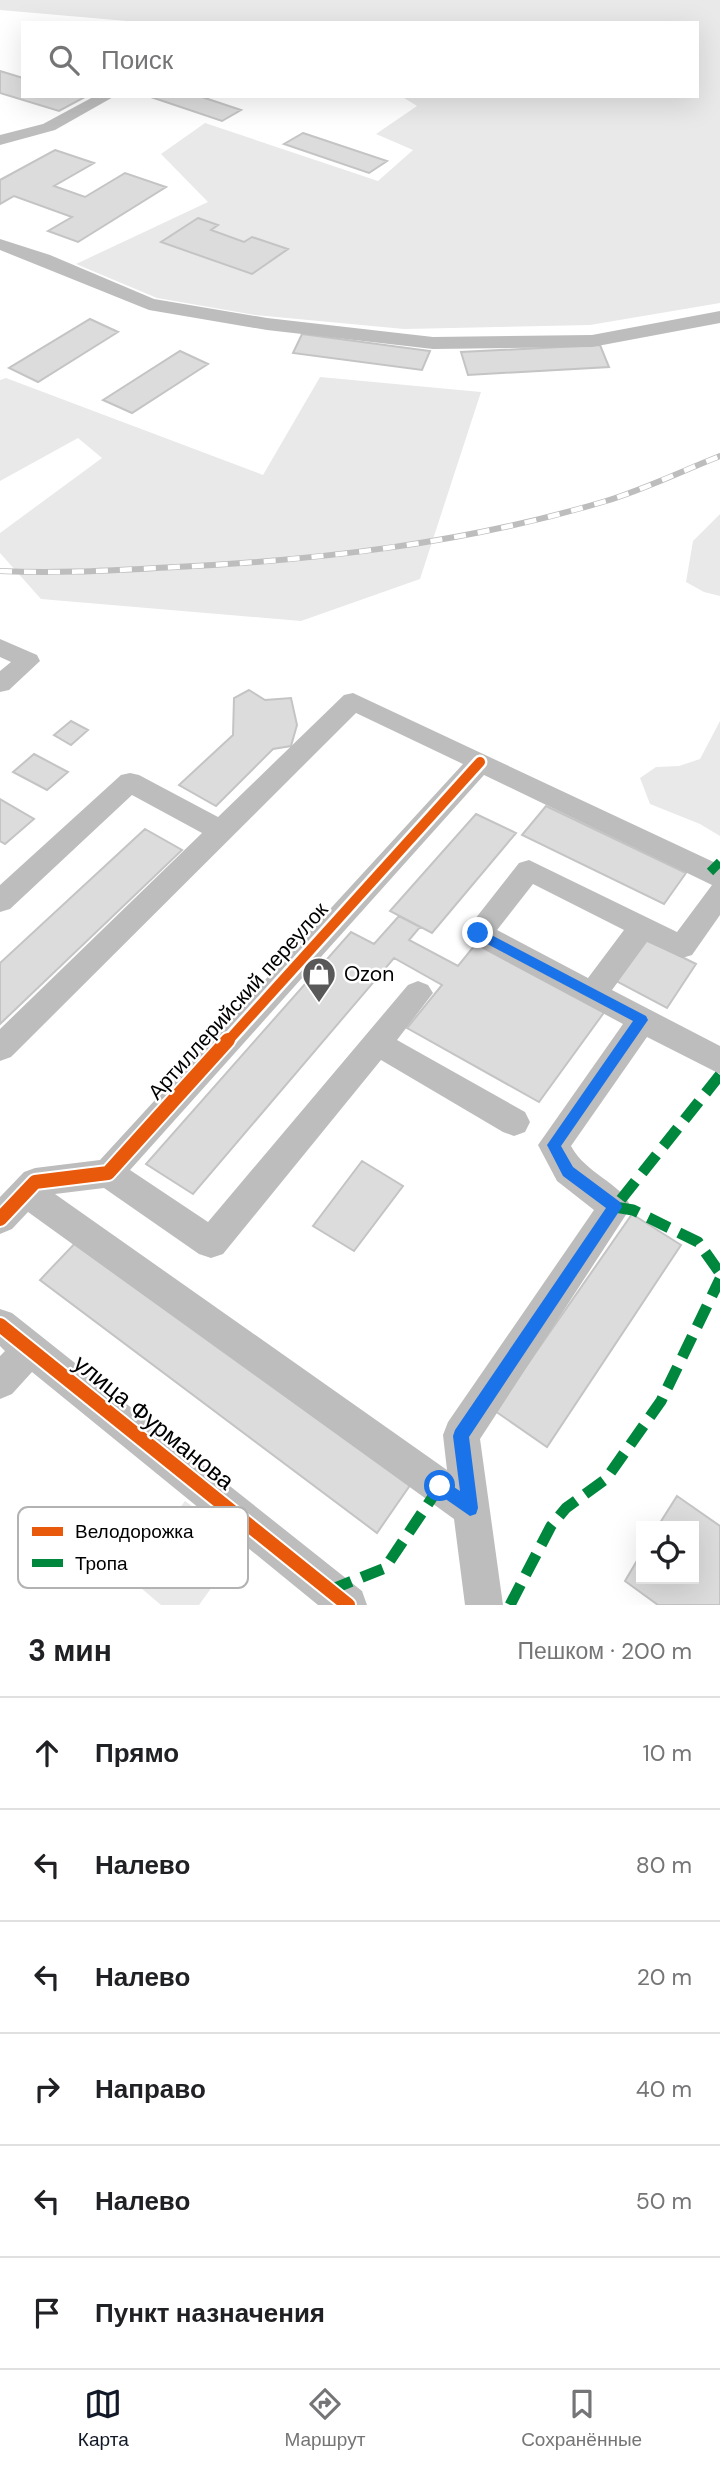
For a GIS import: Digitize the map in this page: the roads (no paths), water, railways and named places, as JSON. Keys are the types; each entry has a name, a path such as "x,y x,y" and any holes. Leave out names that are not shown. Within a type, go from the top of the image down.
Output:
{"street":[{"path":"0,244 44,259 149,304 267,324 433,343 592,341 720,317"},
{"path":"0,647 28,661 0,684"},
{"path":"0,1048 353,701 720,877"},
{"name":"Артиллерийский переулок","path":"108,1173 480,762"},
{"path":"0,901 131,782 221,831"},
{"path":"720,893 682,947 529,870 478,933 720,1061"},
{"path":"593,994 642,927"},
{"path":"0,1219 35,1182 108,1173 211,1243 418,993"},
{"path":"484,1605 461,1436 615,1207 568,1171 554,1145 642,1020"},
{"path":"377,1043 514,1122"},
{"path":"26,1192 470,1508"},
{"name":"улица Фурманова","path":"0,1325 220,1507"},
{"path":"0,1382 30,1349"},
{"name":"улица Фурманова","path":"248,1530 332,1600"}],"lane":[{"path":"0,139 49,127 103,98"}],"railway":[{"path":"0,571 88,571 230,564 393,547 553,516 606,501 720,456"}],"place":[{"name":"Ozon","path":"319,1004"}]}
